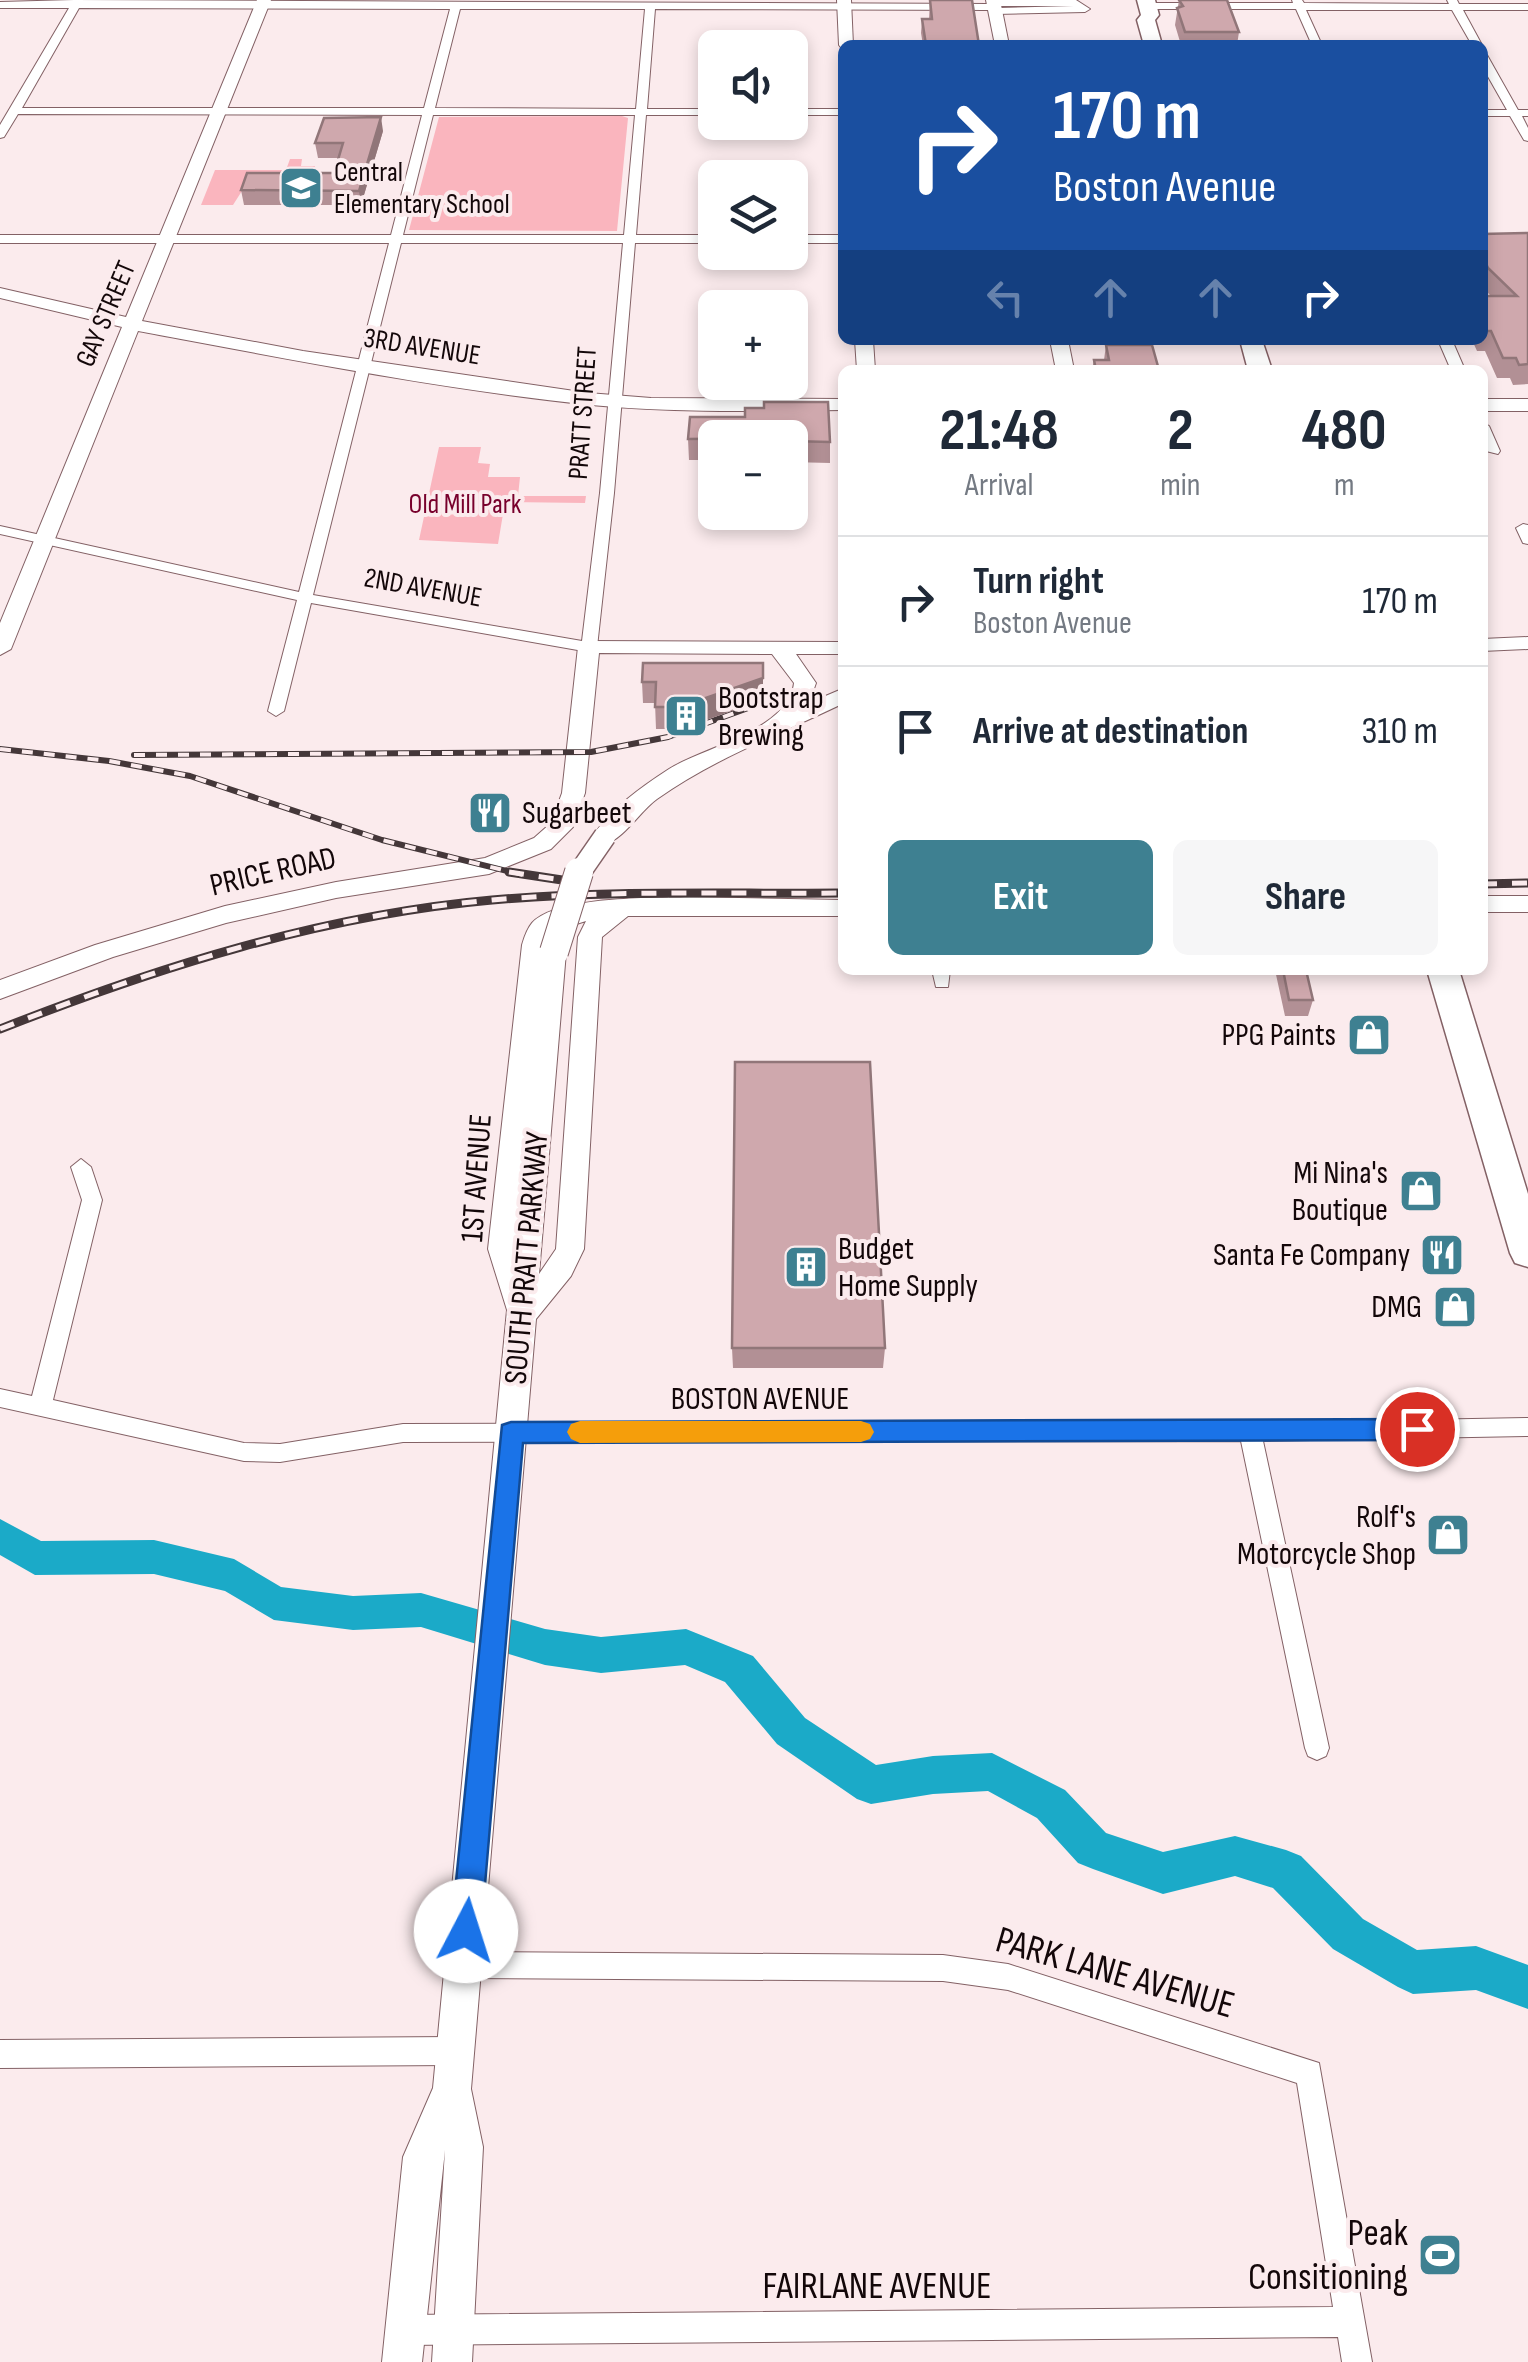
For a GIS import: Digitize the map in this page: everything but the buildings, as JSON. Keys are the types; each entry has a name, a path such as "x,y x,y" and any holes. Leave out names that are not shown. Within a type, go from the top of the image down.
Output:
{"highway":[{"path":"1148,7 1146,20 1152,40"},
{"path":"1148,7 1158,20 1164,40"},
{"path":"1445,975 1528,1252"}],"street":[{"path":"0,135 77,3"},
{"name":"GAY STREET","path":"0,649 263,3"},
{"path":"276,711 456,3"},
{"name":"PRATT STREET","path":"560,828 572,804 608,494 650,3"},
{"path":"0,5 844,3 1084,9 1076,3 994,6"},
{"path":"844,3 846,40"},
{"path":"1299,3 1315,40"},
{"path":"1148,7 1299,3 1528,6"},
{"path":"1454,3 1474,40"},
{"path":"994,6 1001,40"},
{"path":"1488,64 1521,113 1528,138"},
{"path":"15,112 698,112"},
{"path":"808,112 838,112"},
{"path":"1488,113 1521,113"},
{"path":"0,238 698,239"},
{"path":"808,239 838,239"},
{"name":"3RD AVENUE","path":"0,293 131,324 364,366 613,402 838,405"},
{"path":"1488,405 1528,405"},
{"path":"1488,438 1494,451"},
{"name":"2ND AVENUE","path":"0,530 307,598 589,647 838,648"},
{"path":"1488,644 1528,643"},
{"path":"583,691 594,667 603,660 661,647"},
{"path":"766,731 795,707 806,686 802,670 778,648"},
{"name":"SOUTH PRATT PARKWAY","path":"453,2346 464,2147 453,2070 554,952 578,874 605,836 654,788 838,698"},
{"name":"PRICE ROAD","path":"0,990 113,948 207,919 507,859 535,848 560,828"},
{"path":"1488,904 1528,904"},
{"name":"1ST AVENUE","path":"522,1316 502,1249 534,945 539,932 558,920 634,908 838,908"},
{"name":"1ST AVENUE","path":"522,1316 561,1268 570,1249 592,928 634,908"},
{"path":"40,1407 92,1200 90,1184 81,1167"},
{"name":"BOSTON AVENUE","path":"0,1398 244,1452 295,1451 403,1433 1250,1432 1528,1427"},
{"path":"1250,1432 1317,1748"},
{"name":"PARK LANE AVENUE","path":"463,1964 944,1968 1008,1977 1309,2074 1350,2322"},
{"path":"0,2054 453,2070"},
{"name":"SOUTH PRATT PARKWAY","path":"403,2346 422,2157 453,2070"},
{"path":"1350,2322 1358,2362"},
{"name":"FAIRLANE AVENUE","path":"403,2346 1350,2322"}],"green space":[{"path":"439,117 628,118 617,231 409,230"},
{"path":"290,159 302,159 301,166 315,166 310,183 247,183 233,205 201,205 215,170 286,170"},
{"name":"Old Mill Park","path":"439,447 481,447 478,463 490,464 488,477 520,477 518,496 586,496 585,503 505,502 498,544 419,540"}],"waterway":[{"path":"0,1535 35,1558 154,1557 234,1576 274,1603 353,1613 421,1610 545,1647 601,1655 686,1647 739,1669 791,1731 871,1785 933,1775 992,1772 1051,1804 1093,1849 1163,1873 1235,1856 1286,1871 1348,1934 1413,1972 1476,1968 1528,1987"}],"railway":[{"path":"134,755 591,752 668,737 762,703"},
{"path":"0,749 109,761 190,776 382,840 514,873"},
{"path":"509,872 514,873"},
{"path":"514,873 582,883"},
{"path":"514,873 523,875"},
{"path":"1488,884 1528,883"},
{"path":"0,1029 120,985 242,947 429,907 579,895 838,893"}],"slow traffic":[{"path":"580,1432 861,1432"}],"place":[{"name":"Central Elementary School","path":"301,188"},
{"name":"Bootstrap Brewing","path":"686,716"},
{"name":"Sugarbeet","path":"490,813"},
{"name":"PPG Paints","path":"1369,1035"},
{"name":"Mi Nina's Boutique","path":"1421,1191"},
{"name":"Santa Fe Company","path":"1442,1255"},
{"name":"Budget Home Supply","path":"806,1267"},
{"name":"DMG","path":"1455,1307"},
{"name":"Rolf's Motorcycle Shop","path":"1448,1535"},
{"name":"Peak Consitioning","path":"1440,2255"}],"route":[{"path":"466,1931 511,1433 1417,1429"}]}
